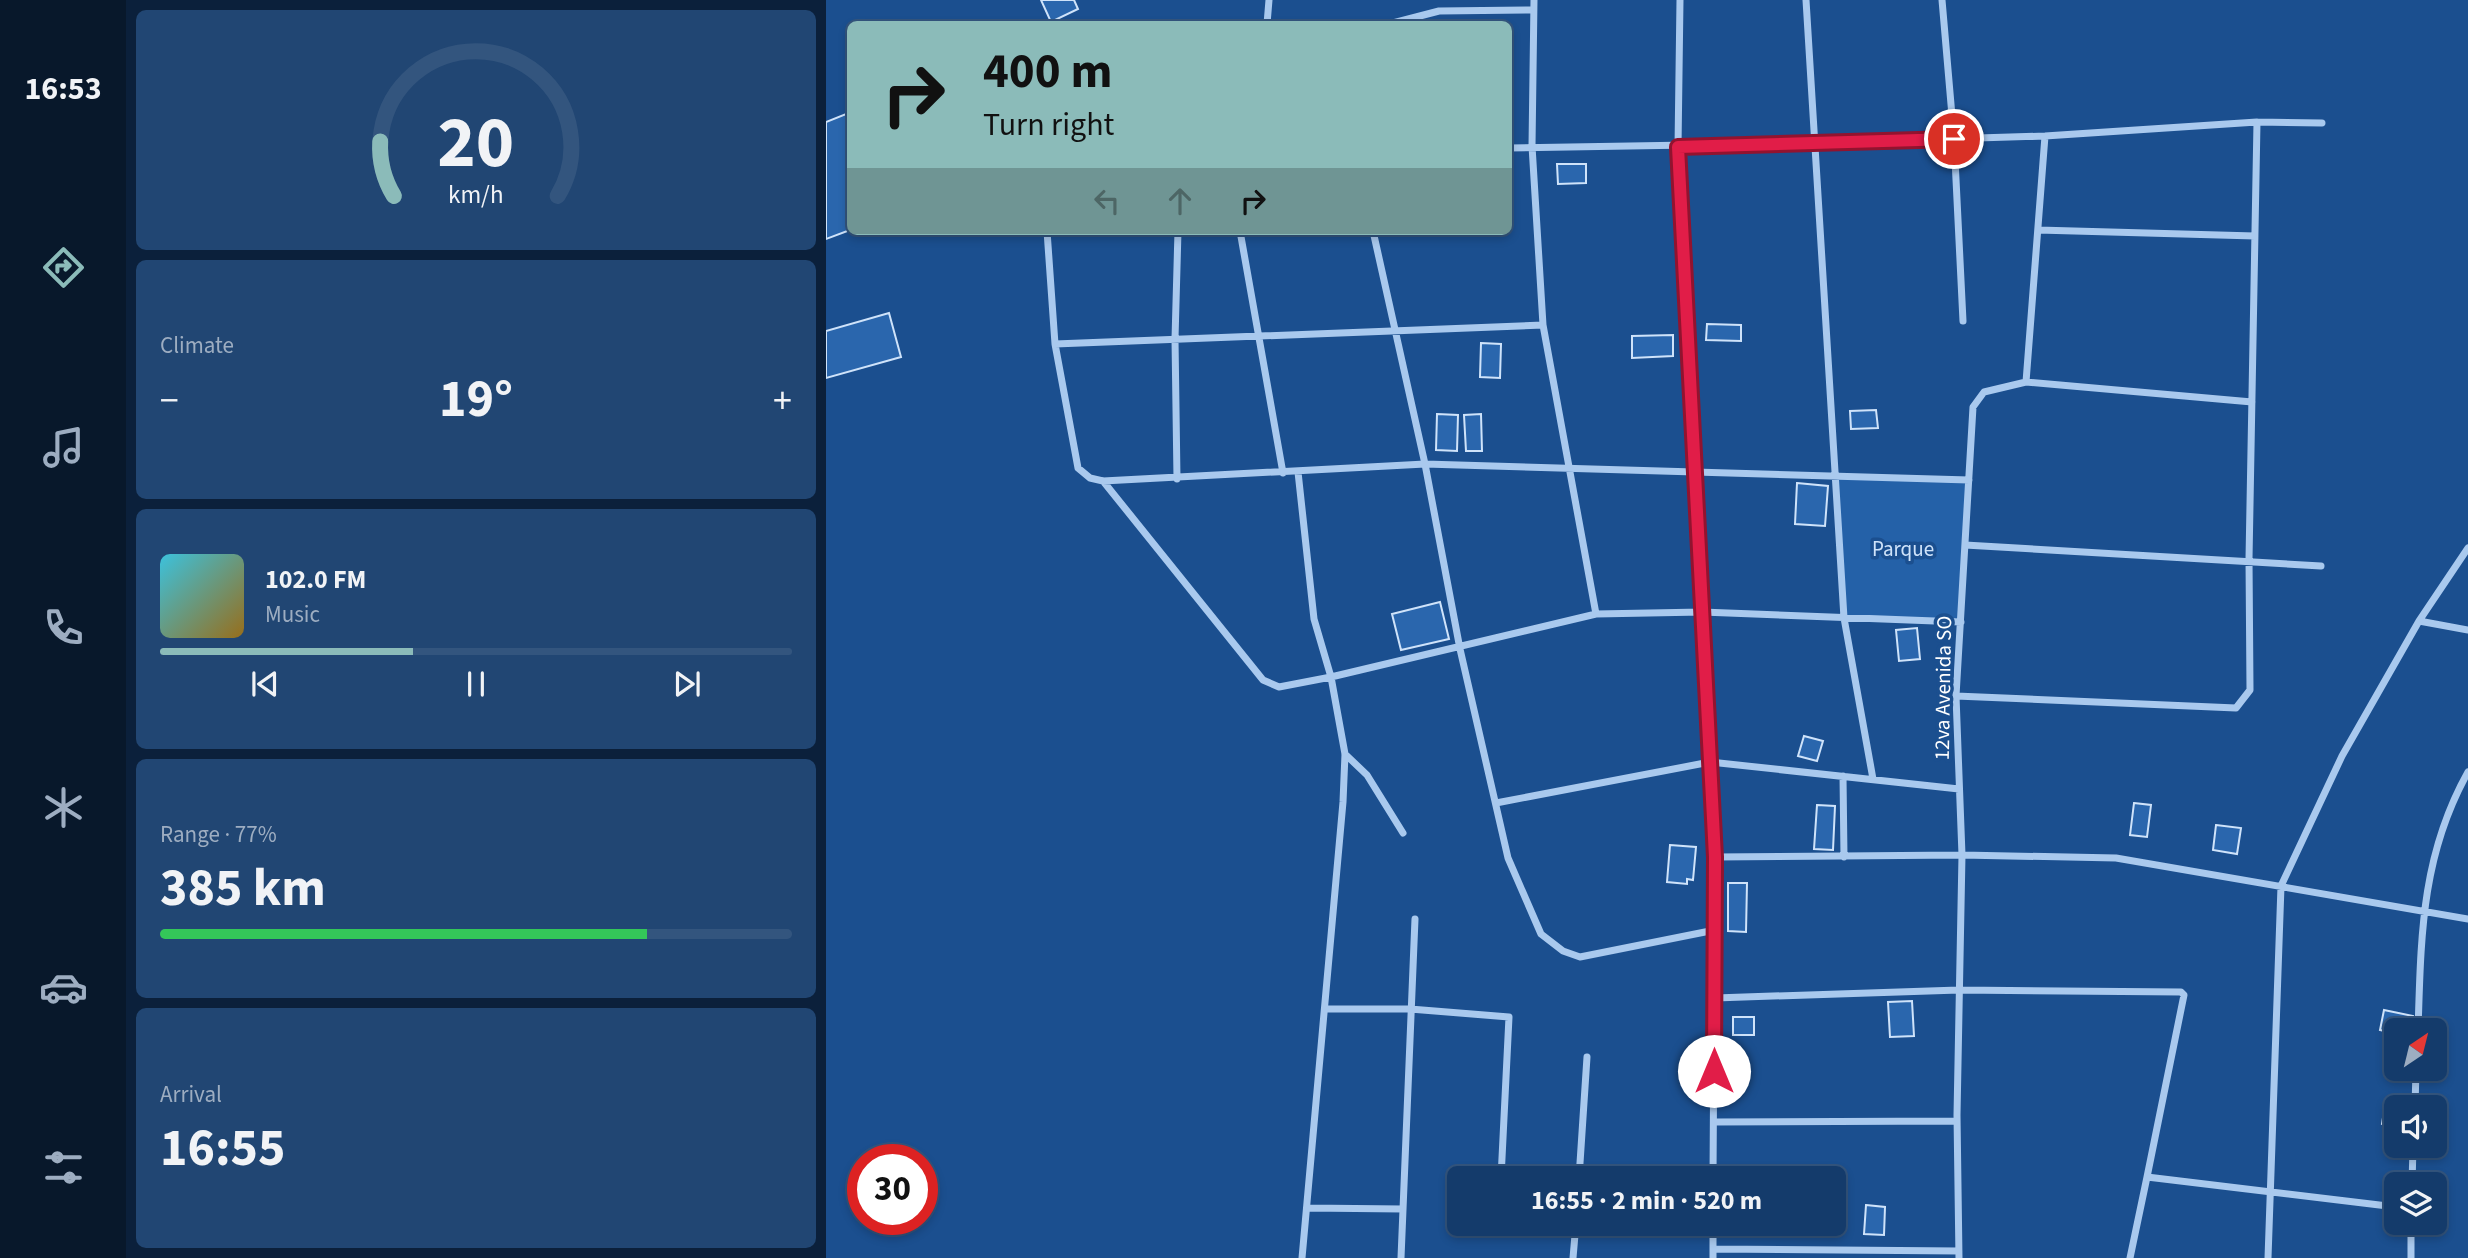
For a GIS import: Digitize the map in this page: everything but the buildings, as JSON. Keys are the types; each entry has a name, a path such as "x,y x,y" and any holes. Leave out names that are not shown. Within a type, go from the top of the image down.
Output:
{"street":[{"path":"1267,21 1269,0"},
{"path":"1534,0 1532,146 1544,325 1596,614"},
{"path":"1680,0 1678,147 1715,857 1713,1166"},
{"path":"1806,0 1844,618 1873,779"},
{"path":"1942,0 1954,139 1963,321"},
{"path":"1401,21 1439,11 1533,10"},
{"path":"1512,148 1678,147 1954,139 2045,136 2257,122 2322,123"},
{"path":"1956,695 2236,708 2250,690 2249,559 2257,122"},
{"path":"2026,382 2045,136"},
{"path":"2038,230 2255,236"},
{"path":"1047,235 1055,344 1078,468 1090,478 1103,481 1177,479 1425,464 1969,480"},
{"path":"1177,479 1175,339 1178,235"},
{"path":"1241,235 1261,336 1283,473"},
{"path":"1374,235 1425,464 1460,649 1508,858 1541,934 1563,951 1580,957 1715,930"},
{"path":"1055,344 1544,325"},
{"name":"12va Avenida SO","path":"1959,1255 1957,1121 1962,855 1956,695 1973,407 1976,399 1984,392 2026,382 2252,402"},
{"path":"1298,472 1314,619 1331,677 1345,754 1325,1009 1301,1258"},
{"path":"1103,481 1263,680 1279,687 1460,649 1596,614 1702,612 1961,622"},
{"path":"1965,545 2249,559 2321,566"},
{"path":"2268,1258 2281,886 2342,756 2419,621 2468,548"},
{"path":"2419,621 2468,630"},
{"path":"1345,754 1367,775 1403,833"},
{"path":"1496,803 1710,762 1959,789"},
{"path":"2418,1018 2422,914 2435,847 2448,809 2468,772"},
{"path":"1843,776 1844,857"},
{"path":"1715,857 1962,855 2116,858 2281,886 2422,914 2468,919"},
{"path":"1401,1258 1415,919"},
{"path":"1715,998 1959,990 2183,993 2130,1258"},
{"path":"1325,1009 1410,1009 1508,1017 1502,1166"},
{"path":"1580,1166 1587,1057"},
{"path":"1714,1122 1957,1121"},
{"path":"2147,1177 2384,1206"},
{"path":"1307,1208 1403,1209"},
{"path":"2411,1235 2411,1258"},
{"path":"1573,1258 1575,1236"},
{"path":"1713,1236 1713,1254 1959,1255"}],"green space":[{"name":"Parque","path":"1837,476 1969,480 1961,622 1844,618"}],"route":[{"path":"1714,1071 1715,857 1678,147 1954,139"}]}
